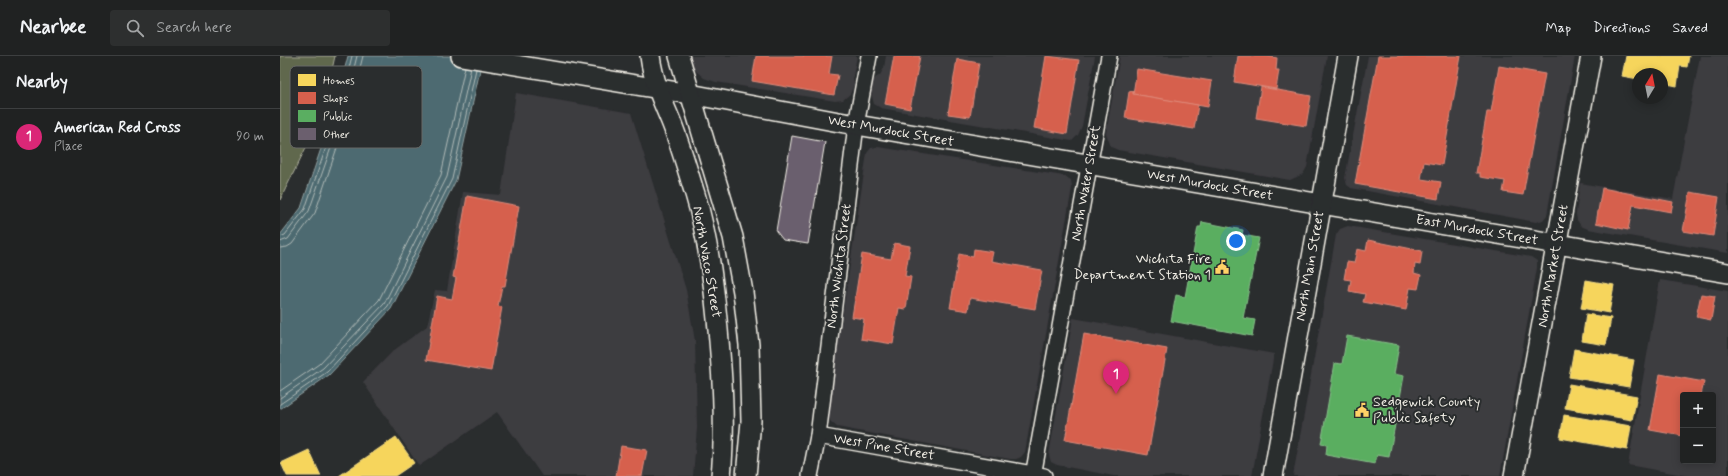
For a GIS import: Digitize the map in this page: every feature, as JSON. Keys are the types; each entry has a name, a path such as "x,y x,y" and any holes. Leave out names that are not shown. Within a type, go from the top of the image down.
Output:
{"street":[{"name":"West Murdock Street","path":"461,56 511,63 575,76 690,94 856,125 1322,204"},
{"name":"North Waco Street","path":"650,56 657,89 670,120 695,195 707,245 715,298 721,356 724,440 721,476"},
{"name":"North Waco Street","path":"679,56 733,237 743,292 749,345 751,421 746,476"},
{"name":"North Wichita Street","path":"810,476 818,436 856,125 870,56"},
{"name":"North Water Street","path":"1037,475 1109,56"},
{"name":"North Main Street","path":"1273,476 1348,56"},
{"name":"North Market Street","path":"1514,476 1591,56"},
{"name":"East Murdock Street","path":"1322,204 1728,273"},
{"name":"West Pine Street","path":"818,436 1037,475"}],"shaded area":[{"path":"687,56 857,56 853,76 854,85 850,94 843,100 835,101 716,82 704,78 689,65"},
{"path":"886,56 1095,56 1082,126 1078,135 1072,141 881,108 874,104 870,89 874,79 880,75 884,68"},
{"path":"1120,56 1327,56 1307,167 1303,174 1290,180 1118,150 1111,147 1106,133"},
{"path":"1368,56 1575,56 1547,215 1543,220 1536,222 1351,188 1347,185 1345,178"},
{"path":"1700,56 1728,56 1728,253 1588,229 1581,226 1577,220 1576,214 1580,183 1673,199"},
{"path":"516,93 631,113 686,290 695,341 697,428 693,476 542,476 497,412 419,466 363,382 393,351 427,326 435,290 447,291 463,192 501,195"},
{"path":"878,147 1064,176 1071,180 1072,188 1025,452 1021,457 1010,459 837,427 830,421 828,414 829,404 867,153 871,148"},
{"path":"1348,226 1531,257 1537,261 1500,476 1293,476 1336,235 1340,229"},
{"path":"1660,280 1728,291 1728,476 1689,476 1628,465"},
{"path":"1073,318 1274,354 1252,476 1114,476 1057,465 1051,462 1049,455"}],"green space":[{"path":"280,56 335,56 333,66 290,66 290,148 306,148 280,200"}],"water":[{"path":"348,56 483,56 456,180 391,309 329,375 280,409 280,235 301,208 321,148 422,148 422,66 345,66"}],"building: Homes":[{"path":"1626,56 1689,56 1687,67 1680,66 1677,86 1668,84 1668,68 1632,68 1632,78 1622,76"},
{"path":"1586,280 1614,285 1609,313 1581,308"},
{"path":"1586,314 1611,318 1606,345 1582,341"},
{"path":"1574,349 1634,360 1629,387 1569,377"},
{"path":"1569,384 1637,396 1632,420 1565,408"},
{"path":"1564,415 1631,426 1627,450 1560,438"},
{"path":"396,437 414,463 395,476 339,476"},
{"path":"309,450 321,476 287,476 281,463"}],"building: Shops":[{"path":"756,56 832,56 829,74 838,75 834,95 752,81"},
{"path":"894,56 920,56 910,109 885,104"},
{"path":"1046,56 1079,60 1067,134 1034,128"},
{"path":"1238,56 1266,56 1277,58 1276,70 1279,70 1276,89 1234,82"},
{"path":"1378,56 1461,56 1442,165 1424,162 1421,179 1441,182 1438,199 1355,184"},
{"path":"957,59 979,63 970,117 948,114"},
{"path":"1499,66 1545,74 1523,195 1503,192 1505,181 1480,177 1480,173 1476,173 1487,112 1491,112"},
{"path":"1137,69 1212,81 1208,107 1133,94"},
{"path":"1261,87 1311,96 1306,126 1256,118"},
{"path":"1133,91 1133,94 1198,105 1194,129 1125,118 1129,92"},
{"path":"1602,188 1673,202 1671,212 1633,205 1628,230 1596,223"},
{"path":"1690,192 1719,197 1713,236 1683,231"},
{"path":"467,196 519,206 505,286 502,286 498,306 502,307 491,371 426,360 437,296 452,299 456,278 453,277"},
{"path":"1368,240 1422,251 1420,265 1415,264 1414,273 1421,275 1418,289 1410,288 1406,310 1363,302 1365,294 1349,291 1351,280 1344,279 1347,262 1354,263 1357,249 1366,251"},
{"path":"894,243 910,246 905,276 911,277 906,309 899,308 893,344 861,339 864,319 852,317 862,254 891,259"},
{"path":"974,249 993,252 991,261 1042,270 1035,309 970,298 968,311 950,308 959,254 973,257"},
{"path":"1701,294 1715,296 1711,320 1696,317"},
{"path":"1084,334 1167,349 1148,455 1065,440"},
{"path":"1660,374 1704,382 1702,392 1680,392 1680,435 1650,430"},
{"path":"621,446 647,450 642,476 616,476"}],"building: Public":[{"name":"Wichita Fire Department Station 1","path":"1202,222 1243,230 1242,235 1259,238 1243,318 1255,320 1252,336 1171,321 1176,295 1185,297 1198,227 1201,227"},
{"name":"Sedgewick County Public Safety","path":"1347,336 1399,345 1394,374 1404,376 1389,457 1377,455 1375,464 1326,455 1327,445 1321,444 1335,363 1342,364"}],"building: Other":[{"path":"792,136 825,142 808,244 783,240 776,231"}],"place":[{"name":"Wichita Fire Department Station 1","path":"1222,267"},
{"name":"American Red Cross","path":"1116,394"},
{"name":"Sedgewick County Public Safety","path":"1362,410"}]}
